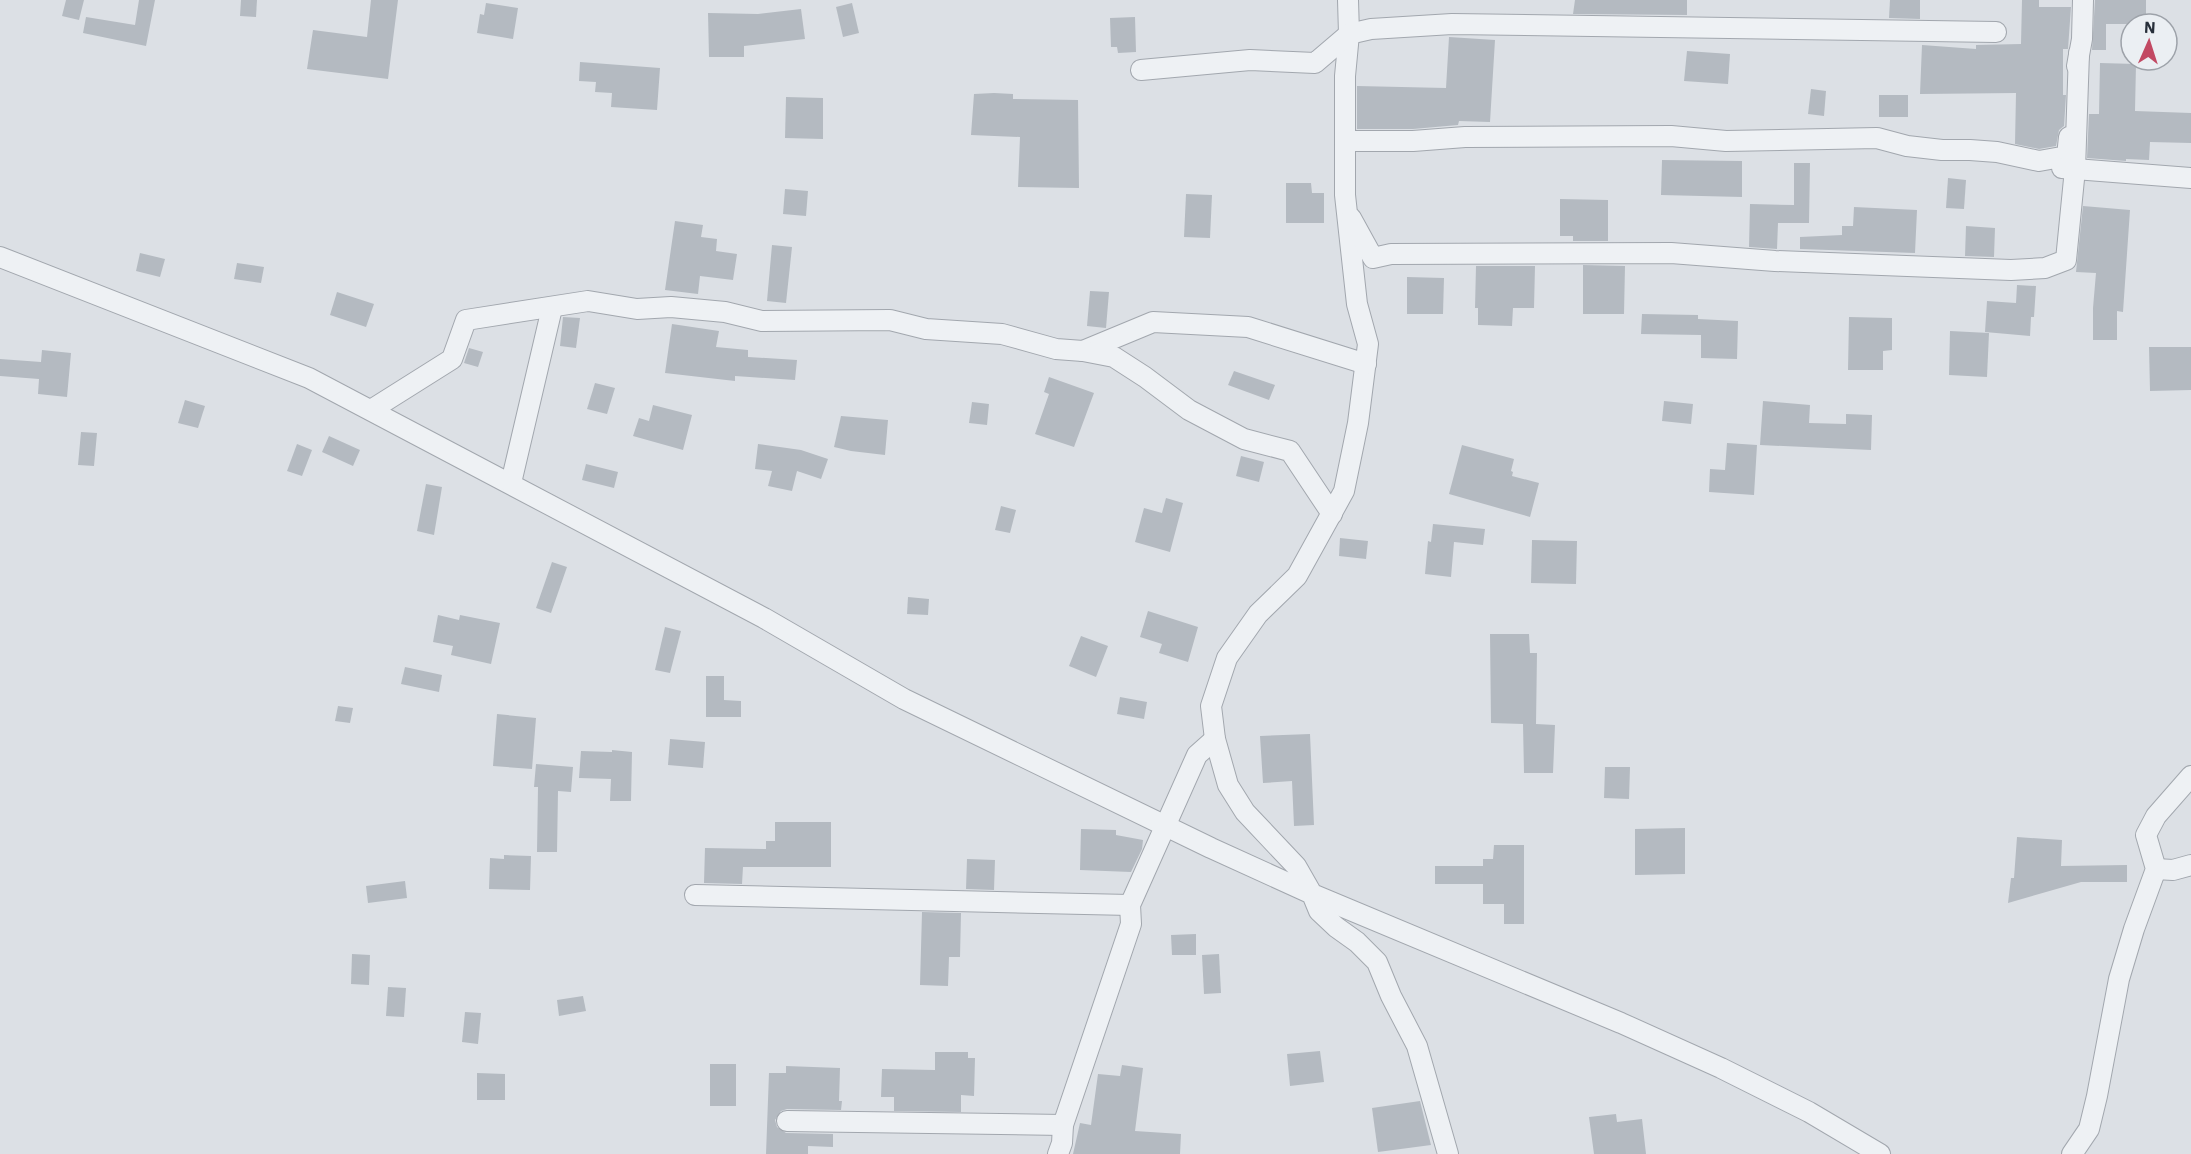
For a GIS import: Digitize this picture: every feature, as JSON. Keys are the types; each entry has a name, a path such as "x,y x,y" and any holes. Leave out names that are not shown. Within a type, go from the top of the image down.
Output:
{"street":[{"path":"1348,0 1349,33 1345,76 1344,141 1347,211 1357,304 1368,344 1364,387 1344,492 1297,576 1258,614 1227,658 1211,706 1215,739 1228,785 1245,812 1296,866 1319,911 1357,942 1377,962 1391,996 1418,1046 1448,1154"},
{"path":"1344,141 1413,141 1465,137 1671,136 1726,141 1877,138 1907,146 1997,152 2039,161 2067,156 2072,95 2082,39 2082,0"},
{"path":"1141,70 1250,60 1315,63 1349,33 1371,28 1452,24 1996,33"},
{"path":"1347,211 1373,258 1391,254 1671,253 1774,261 2011,270 2045,268 2066,260 2075,169 2079,53"},
{"path":"2004,163 2191,178"},
{"path":"0,256 309,378 764,618 904,699 1312,894 1621,1023 1721,1068 1809,1112 1880,1154"},
{"path":"371,410 452,359 466,320 588,301 637,309 671,307 725,312 762,321 890,320 926,329 1002,334 1056,349 1114,357 1145,376 1189,410 1244,439 1290,451 1332,514"},
{"path":"511,483 552,308"},
{"path":"1083,351 1153,322 1248,327 1366,364"},
{"path":"1058,1154 1062,1143 1063,1125 1131,924 1130,904 1197,755 1215,739"},
{"path":"2072,1154 2089,1129 2119,980 2134,929 2156,869 2146,835 2156,816 2191,776"},
{"path":"2156,869 2173,870 2191,865"},
{"path":"695,895 1130,904"},
{"path":"787,1122 1063,1125"}],"building":[{"path":"66,0 84,0 79,20 62,16"},
{"path":"139,0 155,0 146,46 83,33 86,17 135,25"},
{"path":"241,0 257,0 256,17 240,16"},
{"path":"371,0 398,0 388,79 307,69 313,30 367,37"},
{"path":"1575,0 1687,0 1687,15 1573,14"},
{"path":"1890,0 1920,0 1920,19 1889,18"},
{"path":"2022,0 2039,0 2039,7 2071,7 2068,49 2063,49 2063,95 2066,95 2064,126 2059,130 2056,146 2039,149 2015,144 2016,93 1920,94 1922,45 1976,49 1976,45 2021,44"},
{"path":"2095,0 2146,0 2146,12 2119,12 2119,24 2106,24 2106,50 2092,50"},
{"path":"486,3 518,8 513,39 477,33 480,14 484,15"},
{"path":"852,3 859,33 843,37 836,7"},
{"path":"801,9 805,39 744,46 744,57 709,57 708,13 758,14"},
{"path":"1135,17 1136,52 1118,53 1117,47 1111,47 1110,18"},
{"path":"1449,37 1495,40 1490,122 1459,121 1458,125 1413,129 1357,129 1357,86 1446,88"},
{"path":"1687,51 1730,54 1728,84 1684,81"},
{"path":"580,62 660,68 657,110 611,107 612,93 595,92 596,82 579,81"},
{"path":"2100,63 2119,64 2119,72 2136,72 2135,111 2191,113 2191,143 2150,142 2149,160 2087,158 2089,114 2099,114"},
{"path":"1811,89 1826,91 1824,116 1808,114"},
{"path":"974,94 1013,94 1013,99 1078,100 1079,188 1018,187 1020,137 971,135"},
{"path":"1879,95 1908,95 1908,117 1879,117"},
{"path":"786,97 823,98 823,139 785,138"},
{"path":"1662,160 1742,161 1742,197 1661,195"},
{"path":"1794,163 1810,163 1809,223 1778,223 1777,249 1749,247 1750,204 1794,205"},
{"path":"1948,178 1966,180 1964,209 1946,208"},
{"path":"1286,183 1311,183 1312,193 1324,193 1324,223 1286,223"},
{"path":"785,189 808,191 806,216 783,214"},
{"path":"1186,194 1212,195 1210,238 1184,237"},
{"path":"1560,199 1608,200 1608,241 1573,241 1573,236 1560,236"},
{"path":"2083,206 2130,210 2123,312 2117,311 2117,340 2093,340 2096,273 2076,272"},
{"path":"1854,207 1917,210 1915,253 1800,249 1800,237 1842,235 1842,226 1853,226"},
{"path":"675,221 703,225 701,237 717,239 716,251 737,254 733,280 700,276 698,294 665,290"},
{"path":"1966,226 1995,228 1994,257 1965,256"},
{"path":"772,245 792,247 786,303 767,301"},
{"path":"140,253 165,259 160,277 136,271"},
{"path":"237,263 264,267 261,283 234,279"},
{"path":"1583,265 1625,266 1624,314 1583,314"},
{"path":"1476,266 1535,266 1534,308 1513,308 1512,326 1478,325 1478,308 1475,308"},
{"path":"1407,277 1444,278 1443,314 1407,314"},
{"path":"2017,285 2036,286 2030,336 1985,332 1987,301 2016,303"},
{"path":"1090,291 1109,292 1106,328 1087,326"},
{"path":"337,292 374,304 366,327 330,315"},
{"path":"1642,314 1698,315 1698,319 1738,321 1737,359 1701,358 1701,335 1641,334"},
{"path":"563,317 580,318 576,348 560,346"},
{"path":"1849,317 1892,318 1892,350 1883,351 1883,370 1848,370"},
{"path":"672,324 719,331 716,347 748,350 748,357 797,360 795,380 735,376 735,381 665,373"},
{"path":"1950,331 1989,333 1987,377 1949,375"},
{"path":"2149,347 2191,347 2191,390 2150,391"},
{"path":"469,348 483,352 478,367 464,363"},
{"path":"42,350 71,353 67,397 38,394 39,379 0,376 0,359 41,362"},
{"path":"1234,371 1275,385 1269,400 1228,385"},
{"path":"1049,377 1094,393 1074,447 1035,434 1049,394 1044,392"},
{"path":"595,383 615,388 607,414 587,409"},
{"path":"185,400 205,406 198,428 178,423"},
{"path":"1664,401 1693,404 1691,424 1662,421"},
{"path":"1763,401 1810,405 1809,423 1846,424 1846,414 1872,415 1871,450 1760,445"},
{"path":"972,402 989,404 987,425 969,423"},
{"path":"653,405 692,415 683,450 633,436 639,418 649,421"},
{"path":"841,416 888,420 885,455 834,447"},
{"path":"81,432 97,433 94,466 78,465"},
{"path":"329,436 360,450 353,466 322,452"},
{"path":"1727,443 1757,445 1754,495 1709,492 1710,469 1725,470"},
{"path":"297,444 312,450 302,476 287,471"},
{"path":"758,444 801,450 828,459 821,479 797,471 792,491 768,486 772,471 755,469"},
{"path":"1462,445 1514,459 1512,476 1539,483 1530,517 1449,494"},
{"path":"1241,456 1264,462 1259,482 1236,476"},
{"path":"586,464 618,472 614,488 582,480"},
{"path":"426,484 442,487 434,535 417,531"},
{"path":"1166,498 1183,503 1170,552 1135,542 1144,508 1162,513"},
{"path":"1001,506 1016,510 1010,533 995,530"},
{"path":"1433,524 1485,529 1483,545 1454,542 1451,577 1425,574 1428,541 1431,542"},
{"path":"1340,538 1368,541 1366,559 1339,556"},
{"path":"1532,540 1577,541 1576,584 1531,583"},
{"path":"552,562 567,567 551,613 536,608"},
{"path":"908,597 929,599 928,615 907,614"},
{"path":"1148,611 1198,627 1188,662 1159,653 1162,644 1140,637"},
{"path":"438,615 459,620 460,615 500,623 491,664 451,655 453,646 433,642"},
{"path":"665,627 681,631 670,673 655,670"},
{"path":"1490,634 1529,634 1530,653 1537,653 1536,724 1555,725 1553,773 1524,773 1523,724 1491,723"},
{"path":"1081,636 1108,646 1096,677 1069,666"},
{"path":"405,667 442,675 439,692 401,684"},
{"path":"706,676 724,676 724,700 741,701 741,717 706,717"},
{"path":"1120,697 1147,702 1144,719 1117,714"},
{"path":"338,706 353,708 350,723 335,721"},
{"path":"497,714 536,718 532,769 493,766"},
{"path":"1310,734 1314,825 1294,826 1292,781 1263,783 1260,736"},
{"path":"670,739 705,742 703,768 668,765"},
{"path":"612,750 632,752 631,801 610,801 611,779 579,778 581,751 612,752"},
{"path":"536,764 573,767 571,792 558,791 557,852 537,852 538,787 534,787"},
{"path":"1605,767 1630,767 1629,799 1604,798"},
{"path":"775,822 831,822 831,867 743,867 742,884 704,883 705,848 766,849 766,841 775,841"},
{"path":"1685,828 1685,874 1635,875 1635,829"},
{"path":"1081,829 1116,830 1116,835 1143,840 1142,849 1131,872 1080,870"},
{"path":"2017,837 2062,840 2061,866 2127,865 2127,882 2081,882 2008,903 2011,878 2014,878"},
{"path":"1494,845 1524,845 1524,924 1504,924 1504,904 1483,904 1483,884 1435,884 1435,866 1483,866 1483,859 1493,859"},
{"path":"504,855 531,856 530,890 489,889 490,858 504,859"},
{"path":"967,859 995,860 994,890 966,889"},
{"path":"405,881 407,898 368,903 366,886"},
{"path":"922,912 961,913 960,957 949,957 948,986 920,985"},
{"path":"1196,934 1196,955 1172,955 1171,935"},
{"path":"352,954 370,955 369,985 351,984"},
{"path":"1219,954 1221,993 1204,994 1202,955"},
{"path":"388,987 406,988 404,1017 386,1016"},
{"path":"583,996 586,1011 559,1016 557,1000"},
{"path":"465,1012 481,1013 478,1044 462,1042"},
{"path":"1320,1051 1324,1082 1290,1086 1287,1054"},
{"path":"935,1052 968,1052 968,1058 975,1058 974,1096 961,1095 961,1112 894,1111 894,1097 881,1097 882,1069 935,1070"},
{"path":"710,1064 736,1064 736,1106 710,1106"},
{"path":"1122,1065 1143,1068 1135,1131 1181,1134 1180,1154 1073,1154 1080,1123 1091,1125 1098,1074 1120,1076"},
{"path":"786,1066 840,1068 841,1110 787,1109 781,1111 775,1120 777,1127 786,1133 833,1134 833,1147 808,1146 808,1154 766,1154 769,1073 786,1073"},
{"path":"477,1073 505,1074 505,1100 477,1100"},
{"path":"1420,1101 1431,1145 1378,1152 1372,1108"},
{"path":"1616,1114 1617,1122 1642,1119 1646,1154 1594,1154 1589,1117"}]}
